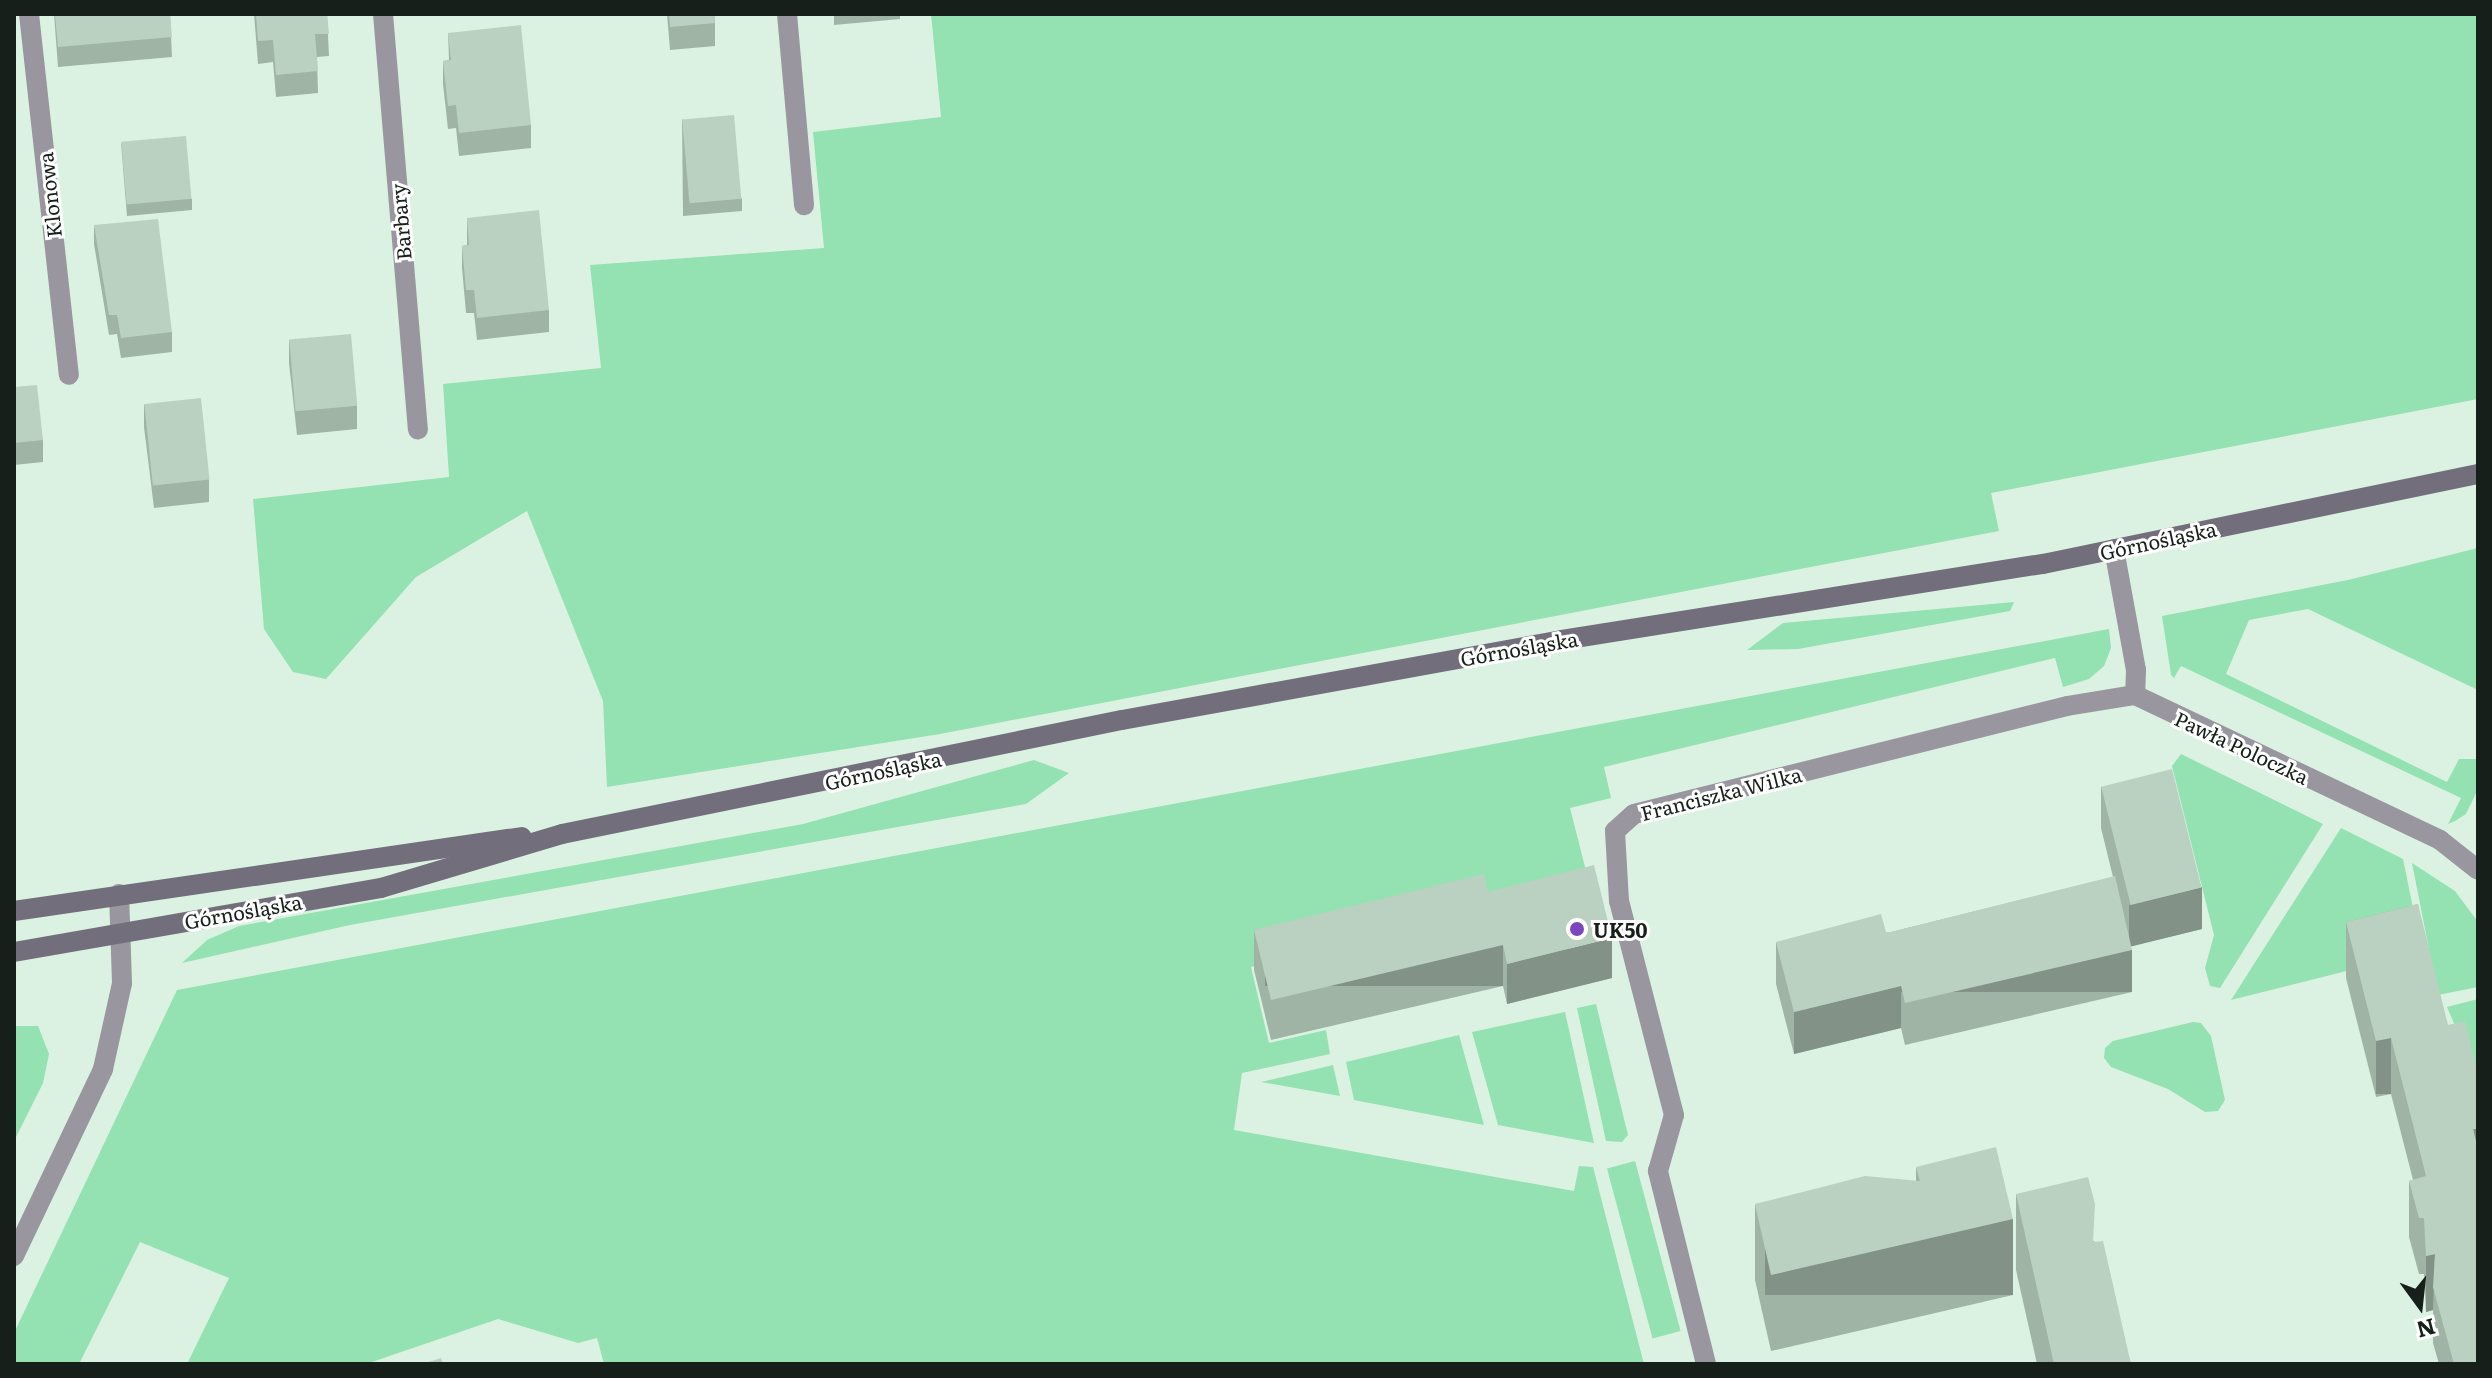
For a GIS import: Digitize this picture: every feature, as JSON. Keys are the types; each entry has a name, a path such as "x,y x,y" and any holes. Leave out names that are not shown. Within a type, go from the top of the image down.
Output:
{"street":[{"name":"Klonowa","path":"29,14 69,375"},
{"name":"Barbary","path":"383,14 418,430"},
{"path":"787,14 804,205"},
{"name":"Górnośląska","path":"14,952 381,888 562,834 1169,712 1562,640 2114,549 2478,474"},
{"path":"2114,549 2136,670 2135,695"},
{"name":"Pawła Poloczka","path":"2135,695 2440,840 2478,870"},
{"name":"Franciszka Wilka","path":"1706,1364 1658,1171 1674,1115 1619,901 1615,831 1634,814 2067,706 2135,695"},
{"name":"Górnośląska","path":"14,911 492,839 562,834"},
{"path":"14,1256 103,1069 120,997 124,932 119,894"}],"green space":[{"path":"931,14 2478,14 2478,399 1991,493 1999,531 940,734 607,787 603,701 527,511 416,577 326,679 293,672 264,629 253,499 449,477 443,384 601,368 590,265 824,248 813,132 941,117"},
{"path":"2478,548 2478,690 2308,609 2249,620 2226,674 2447,782 2459,759 2478,759 2478,789 2466,814 2448,824 2461,798 2181,666 2174,678 2171,675 2162,616 2348,580"},
{"path":"2014,602 2010,611 1798,649 1747,650 1783,623"},
{"path":"2109,629 2111,648 2104,666 2089,679 2063,687 2055,658 1604,767 1611,798 1570,808 1594,902 1487,912 1251,967 1269,1043 1326,1030 1330,1054 1242,1073 1234,1130 1574,1191 1579,1166 1593,1167 1644,1364 604,1364 597,1338 578,1343 498,1319 366,1364 187,1364 229,1278 140,1242 79,1364 14,1364 14,1333 177,990"},
{"path":"2181,754 2323,824 2220,988 2210,986 2205,968 2214,935 2172,766"},
{"path":"1034,760 1069,773 1026,804 350,925 182,963 207,940 239,926 803,824"},
{"path":"2341,828 2403,859 2422,952 2231,1000"},
{"path":"2412,863 2455,891 2478,922 2478,987 2438,995"},
{"path":"2478,999 2478,1080 2447,1007"},
{"path":"1596,1004 1628,1135 1622,1142 1606,1141 1577,1008"},
{"path":"1565,1012 1594,1143 1498,1125 1472,1032"},
{"path":"2193,1022 2201,1023 2211,1036 2225,1100 2218,1111 2205,1112 2168,1089 2111,1067 2104,1058 2105,1048 2113,1041"},
{"path":"14,1026 38,1026 49,1054 43,1083 14,1141"},
{"path":"1459,1035 1484,1125 1354,1100 1346,1062"},
{"path":"1333,1065 1340,1096 1261,1082"},
{"path":"1635,1161 1681,1331 1653,1339 1607,1169"}],"building":[{"path":"55,14 170,14 172,37 58,47"},
{"path":"256,14 327,14 329,34 315,34 318,71 276,75 273,40 258,41"},
{"path":"669,14 715,14 715,23 670,27"},
{"path":"521,25 531,125 459,133 456,105 448,106 443,61 451,60 448,33"},
{"path":"734,115 741,199 690,203 682,120"},
{"path":"186,136 191,199 127,204 121,142"},
{"path":"539,210 549,310 477,318 474,290 466,290 462,246 469,245 467,218"},
{"path":"158,219 172,332 121,338 117,315 109,315 94,225"},
{"path":"351,334 357,406 296,411 289,339"},
{"path":"37,385 43,440 14,443 14,387"},
{"path":"201,398 210,480 153,486 144,404"},
{"path":"2172,769 2202,887 2131,905 2101,787"},
{"path":"1594,865 1612,938 1507,964 1503,945 1271,1000 1254,930 1484,874 1488,892"},
{"path":"2115,876 2132,950 1905,1003 1901,986 1794,1012 1776,942 1881,914 1886,932 1891,932"},
{"path":"2418,904 2448,1025 2465,1021 2478,1074 2478,1128 2473,1129 2478,1149 2478,1364 2454,1364 2433,1287 2435,1254 2426,1256 2424,1218 2419,1218 2409,1181 2426,1176 2391,1038 2376,1041 2346,922"},
{"path":"1996,1147 2013,1219 1771,1275 1755,1204 1865,1176 1920,1181 1916,1167"},
{"path":"2088,1177 2095,1204 2093,1242 2103,1241 2131,1364 2054,1364 2016,1194"},
{"path":"441,1358 443,1364 422,1364"}],"place":[{"name":"UK50","path":"1577,929"}]}
